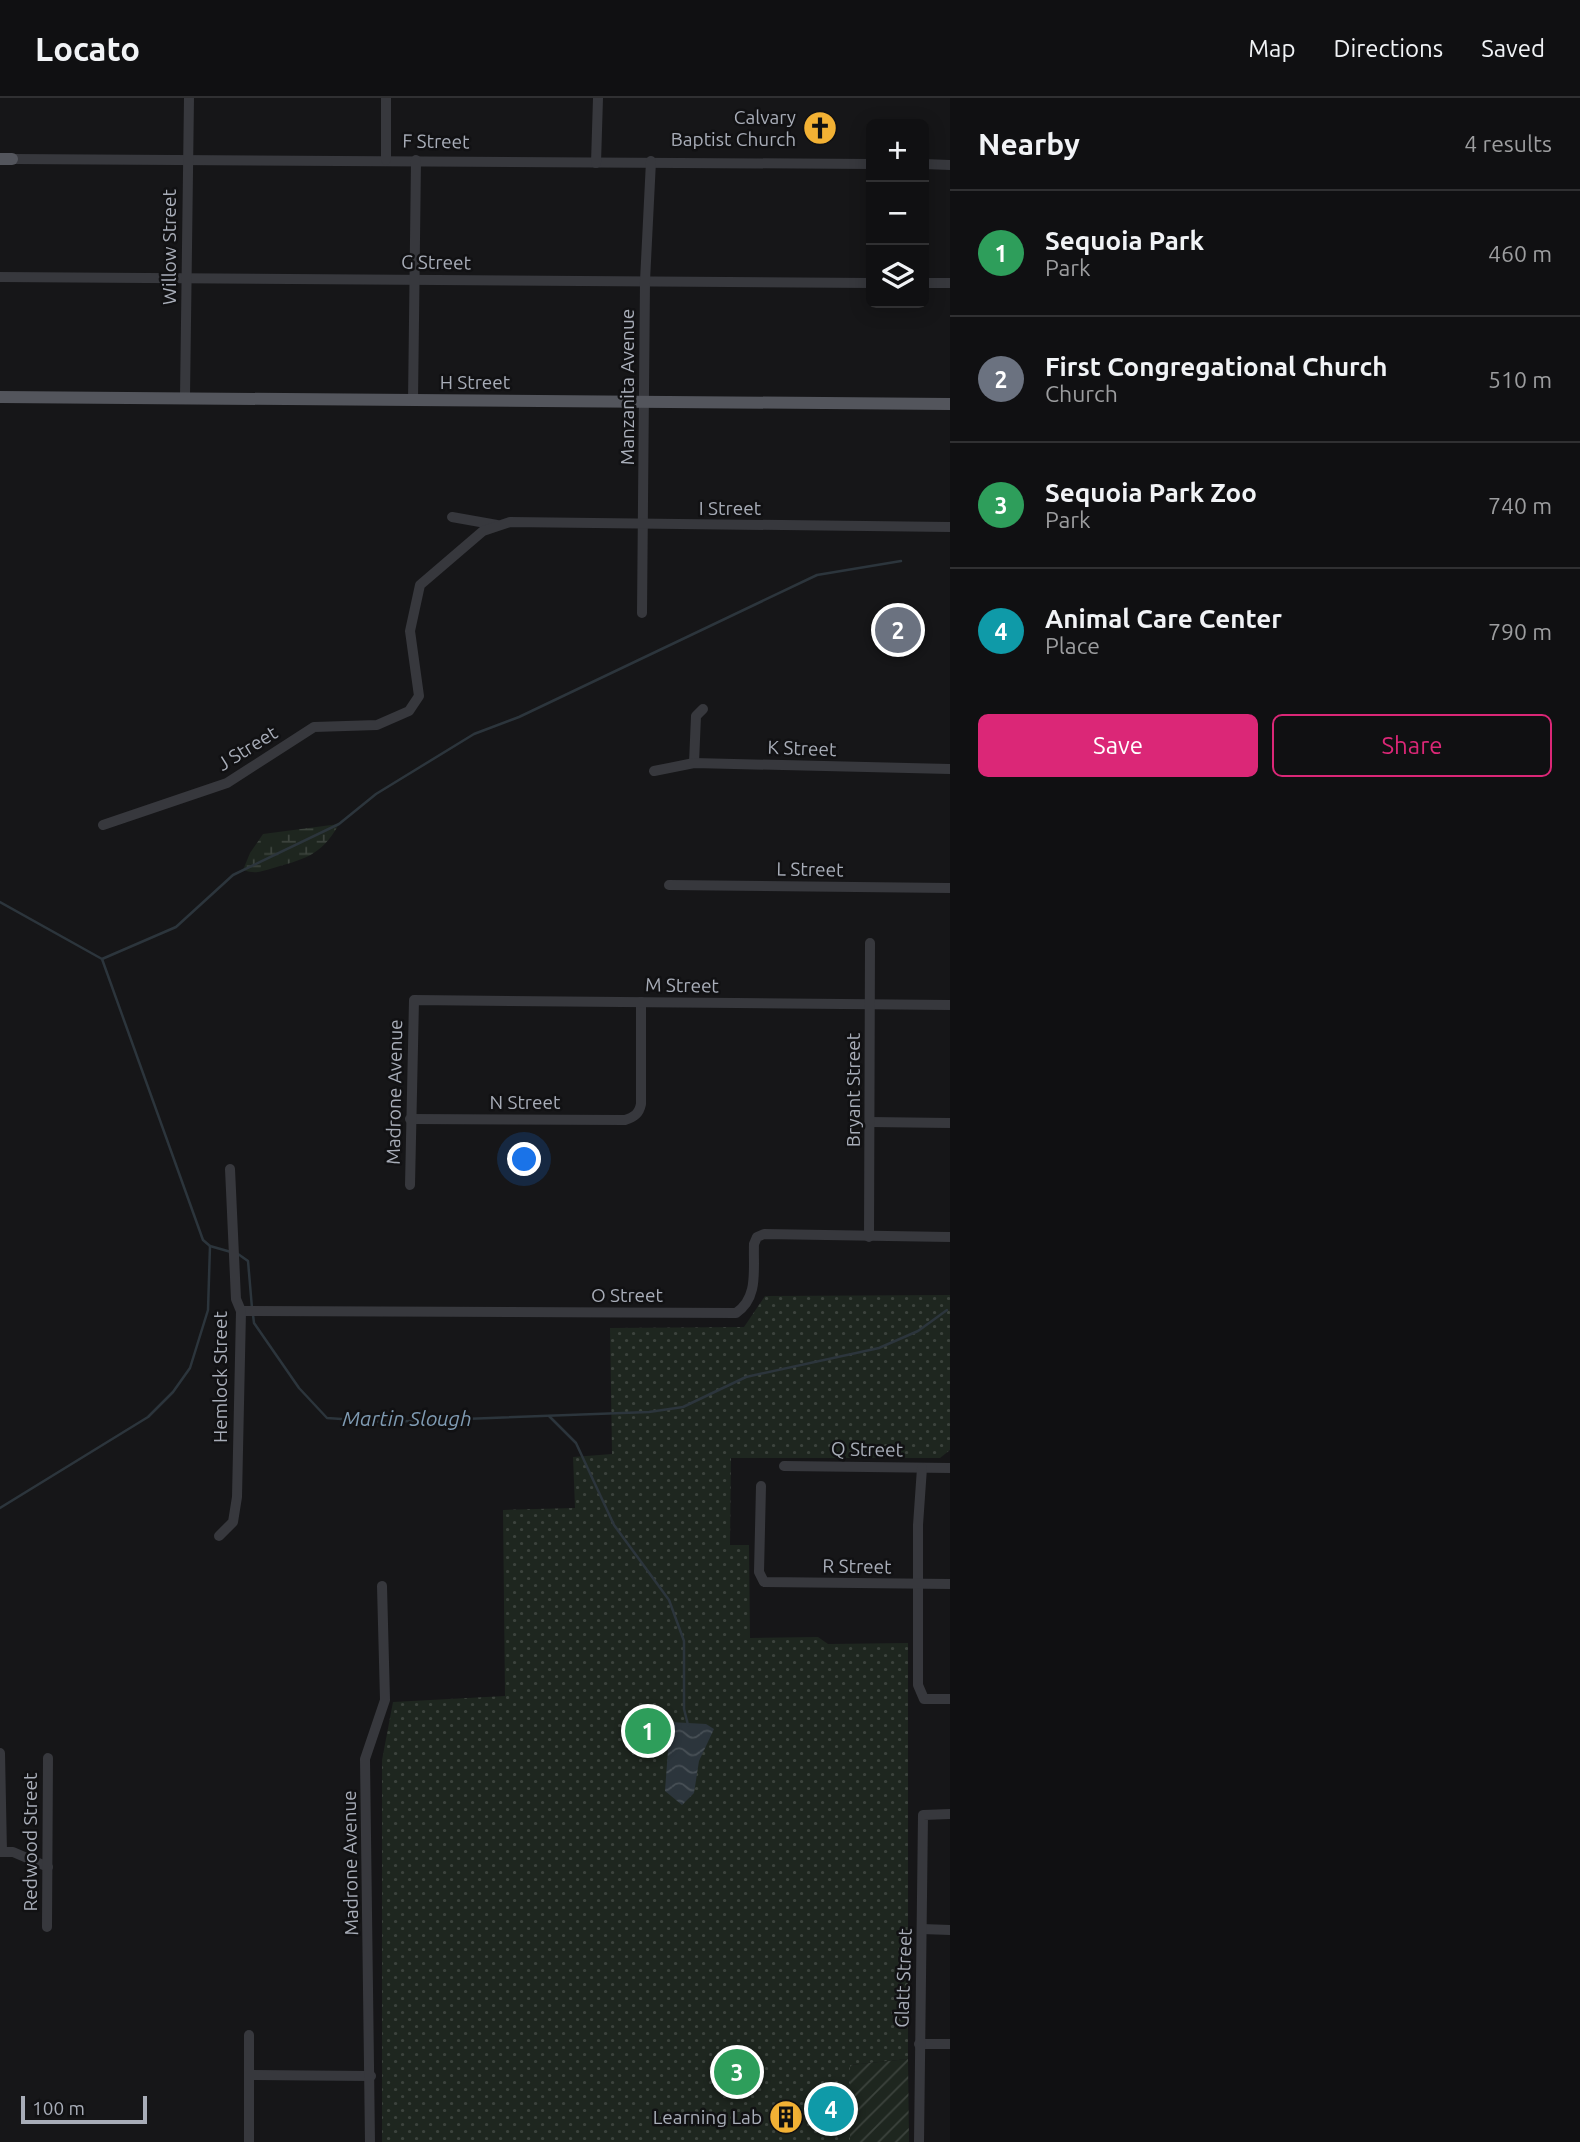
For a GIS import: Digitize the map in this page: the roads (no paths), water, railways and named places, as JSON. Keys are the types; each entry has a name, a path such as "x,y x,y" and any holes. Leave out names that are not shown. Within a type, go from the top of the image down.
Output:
{"main road":[{"name":"H Street","path":"0,397 950,404"}],"street":[{"name":"Willow Street","path":"185,397 189,98"},
{"path":"386,98 386,160"},
{"path":"596,163 598,98"},
{"name":"F Street","path":"6,159 866,164"},
{"path":"413,401 416,160"},
{"name":"Manzanita Avenue","path":"642,613 645,281 652,161"},
{"path":"929,164 950,165"},
{"name":"G Street","path":"0,277 866,283"},
{"path":"929,283 950,283"},
{"path":"452,517 498,525"},
{"name":"I Street","path":"498,525 510,522 950,527"},
{"name":"J Street","path":"103,825 227,783 314,727 376,725 409,711 419,696 411,631 420,584 482,531 498,525"},
{"path":"694,763 696,716 703,709"},
{"name":"K Street","path":"654,771 694,763 950,769"},
{"name":"L Street","path":"669,885 950,888"},
{"name":"Bryant Street","path":"869,1237 870,943"},
{"name":"M Street","path":"414,1000 950,1005"},
{"name":"Madrone Avenue","path":"410,1185 414,1000"},
{"name":"N Street","path":"410,1119 625,1120 639,1112 641,1002"},
{"path":"870,1122 950,1123"},
{"name":"Hemlock Street","path":"219,1536 233,1522 237,1497 241,1311 236,1299 230,1169"},
{"name":"O Street","path":"241,1311 736,1313 747,1306 753,1293 754,1244 757,1237 764,1234 950,1237"},
{"name":"Q Street","path":"784,1466 950,1468"},
{"path":"922,1468 917,1584 918,1685 924,1699 950,1699"},
{"name":"R Street","path":"761,1486 759,1573 764,1582 950,1584"},
{"name":"Madrone Avenue","path":"370,2142 365,1759 385,1700 382,1586"},
{"path":"0,1753 1,1852 13,1852 48,1867"},
{"name":"Redwood Street","path":"47,1927 48,1758"},
{"name":"Glatt Street","path":"919,2142 923,1815 950,1814"},
{"path":"922,1929 950,1930"},
{"path":"249,2035 249,2142"},
{"path":"919,2044 950,2044"},
{"path":"249,2075 371,2076"}],"water":[{"path":"670,1722 706,1724 714,1729 699,1761 694,1793 682,1805 665,1791"}],"waterway":[{"path":"102,959 176,927 233,875 339,824 376,794 474,734 519,717 817,575 901,561"},
{"name":"Martin Slough","path":"0,902 102,959 203,1240 210,1246 231,1252"},
{"path":"0,1508 148,1417 173,1392 190,1368 208,1310 210,1246"},
{"name":"Martin Slough","path":"238,1254 248,1261 252,1308"},
{"name":"Martin Slough","path":"253,1315 254,1323 299,1388 327,1418 385,1422 649,1412 683,1407 746,1377 879,1348 918,1331 947,1310"},
{"path":"549,1416 576,1443 614,1525 669,1600 684,1641 684,1709 688,1725"}],"place":[{"name":"Calvary Baptist Church","path":"820,128"},
{"name":"First Congregational Church","path":"898,630"},
{"name":"Sequoia Park","path":"648,1731"},
{"name":"Sequoia Park Zoo","path":"737,2072"},
{"name":"Animal Care Center","path":"831,2109"},
{"name":"Learning Lab","path":"786,2117"}]}
